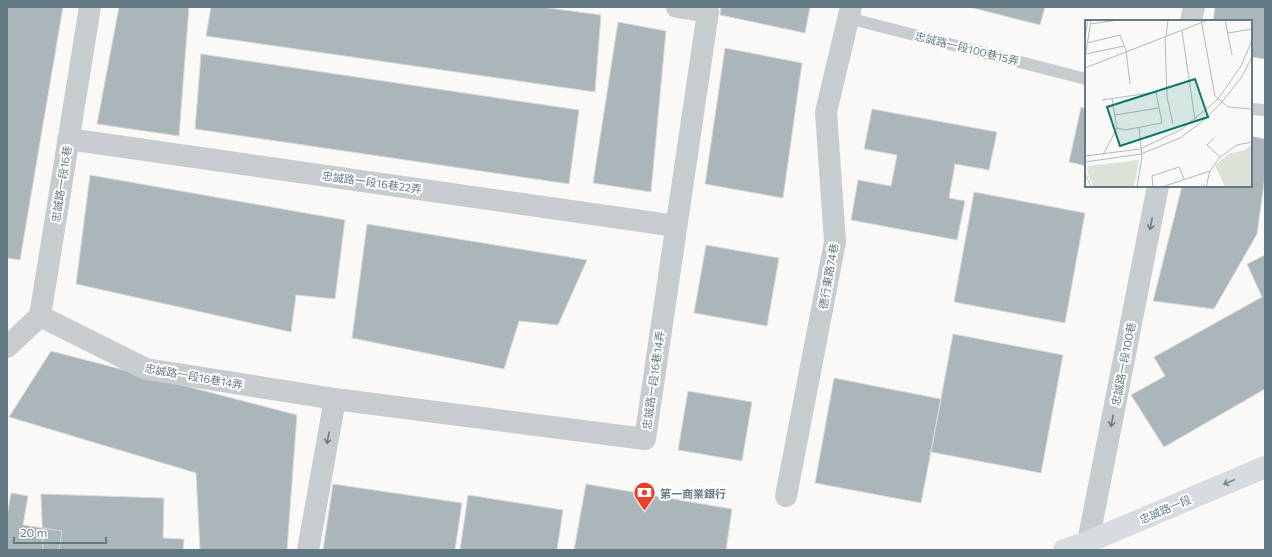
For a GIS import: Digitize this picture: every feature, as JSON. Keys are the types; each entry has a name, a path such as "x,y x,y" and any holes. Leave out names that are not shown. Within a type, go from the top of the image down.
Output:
{"street":[{"name":"忠誠路一段16巷","path":"40,316 90,7"},
{"name":"忠誠路一段16巷14弄","path":"40,316 146,369 335,399 645,439 708,12 677,7"},
{"path":"1191,20 1194,7"},
{"name":"德行東路74巷","path":"786,496 835,242 826,112 849,13"},
{"name":"忠誠路一段16巷22弄","path":"68,139 676,226"},
{"name":"忠誠路一段100巷","path":"1088,542 1158,187"},
{"path":"7,347 40,316"},
{"path":"308,550 335,399"},
{"name":"忠誠路一段","path":"1064,550 1088,542 1265,466"}],"lane":[{"name":"忠誠路一段100巷15弄","path":"849,13 1085,78"},
{"path":"1252,109 1265,110"}],"building":[{"path":"7,7 63,7 20,260 7,258"},
{"path":"119,7 189,7 179,136 97,124"},
{"path":"211,7 541,7 601,15 595,92 206,36"},
{"path":"721,7 810,7 805,33 720,15"},
{"path":"969,7 1045,7 1040,25"},
{"path":"1215,7 1265,7 1265,59 1252,57 1252,20 1213,20"},
{"path":"618,22 666,31 651,192 593,183"},
{"path":"725,48 802,63 783,198 705,184"},
{"path":"201,54 579,110 569,184 195,129"},
{"path":"1081,107 1085,109 1085,166 1069,162"},
{"path":"872,109 997,132 989,170 955,164 949,198 965,201 957,240 851,220 858,180 891,186 897,155 864,149"},
{"path":"1252,136 1265,139 1265,176 1257,234 1214,309 1153,301 1182,187 1252,187"},
{"path":"90,175 345,220 335,299 296,295 291,332 76,284"},
{"path":"974,192 1085,213 1065,323 954,302"},
{"path":"367,224 587,260 558,325 519,321 504,369 352,338"},
{"path":"706,245 779,258 767,326 694,313"},
{"path":"1265,255 1265,389 1164,447 1131,395 1165,376 1154,357 1262,297 1247,264"},
{"path":"953,334 1063,355 1041,473 931,452"},
{"path":"51,351 297,415 287,550 200,550 196,473 9,417"},
{"path":"834,378 941,399 921,503 815,483"},
{"path":"688,391 752,402 742,461 678,450"},
{"path":"333,484 462,503 455,550 323,550"},
{"path":"586,484 732,509 726,550 574,550"},
{"path":"11,493 28,496 23,525 62,531 59,550 7,550 7,516"},
{"path":"41,494 164,498 163,538 184,539 183,550 43,550"},
{"path":"468,495 563,510 557,550 460,550"}],"place":[{"name":"第一商業銀行","path":"644,512"}]}
